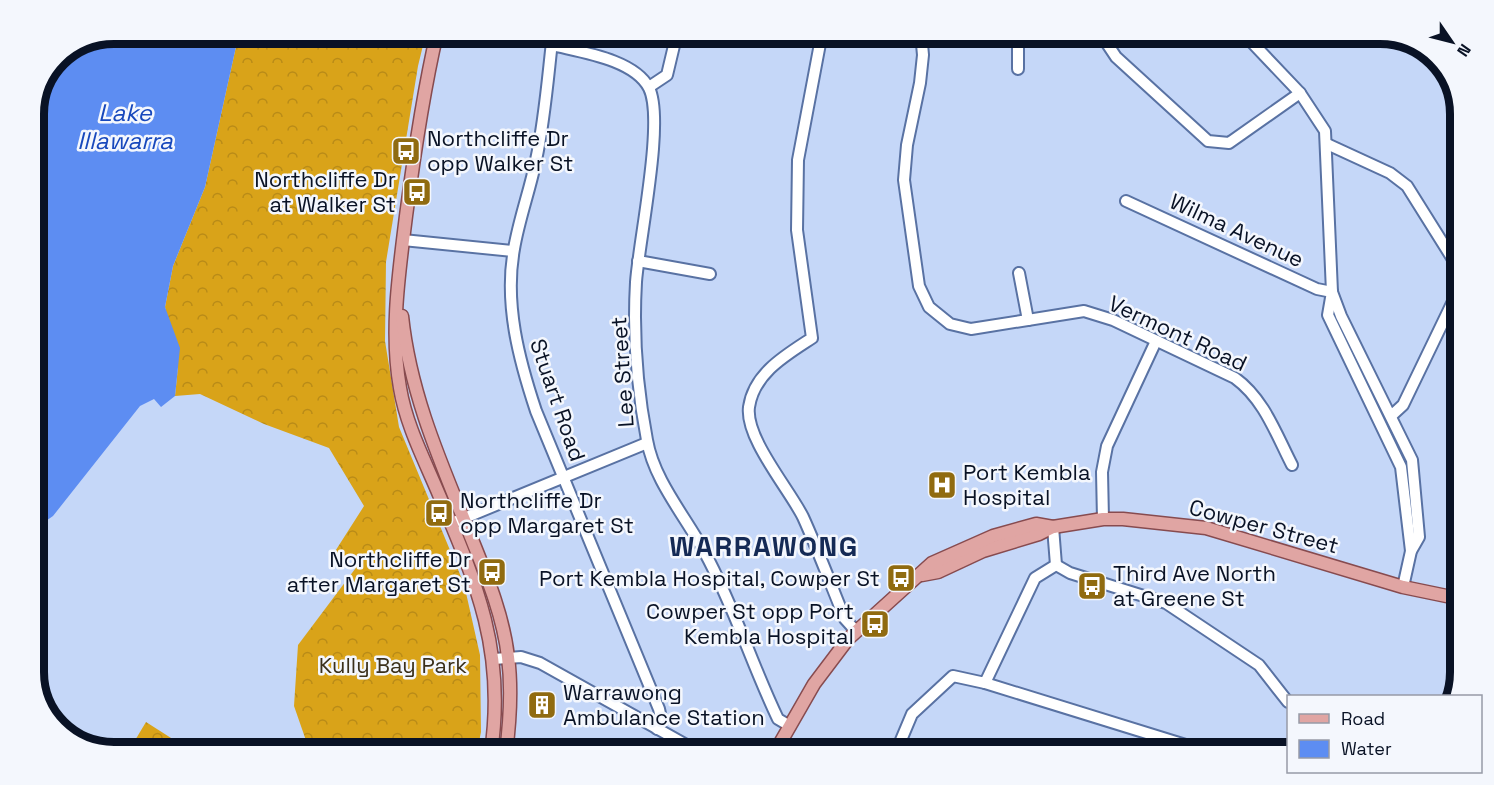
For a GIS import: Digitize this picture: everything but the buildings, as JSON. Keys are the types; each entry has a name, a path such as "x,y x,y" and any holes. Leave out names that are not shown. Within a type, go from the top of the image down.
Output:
{"main road":[{"path":"435,43 413,158 395,317 400,389 410,426 480,599 494,659 497,700 492,742"},
{"path":"403,240 402,317 408,364 422,415 500,614 508,657 510,715 507,742"},
{"name":"Cowper Street","path":"922,575 938,572 999,545 1039,534 1053,527 1103,519 1162,522 1206,528 1403,586 1450,597"},
{"name":"Cowper Street","path":"781,742 814,684 855,630 891,598 922,575 932,563 968,545 1036,524 1053,527"},
{"path":"954,564 968,545 978,547 992,542 999,545"}],"street":[{"path":"552,45 608,58 630,70 649,87 667,75 675,43"},
{"path":"820,43 798,160 797,230 812,338 766,371 754,391 749,408 755,436 802,517 845,619 855,630"},
{"name":"Vermont Road","path":"921,43 922,64 907,145 904,180 919,286 929,307 950,324 971,329 1084,312 1113,320 1235,378 1251,390 1264,408 1292,465"},
{"path":"1018,43 1018,69"},
{"path":"1107,43 1116,57 1208,141 1229,143 1300,93"},
{"path":"1252,43 1300,93 1325,131 1332,292 1328,315 1401,467 1411,551"},
{"name":"Stuart Road","path":"552,45 537,159 513,250 514,327 522,368 563,476 659,710 661,718 657,729"},
{"name":"Lee Street","path":"649,87 656,115 638,261 635,327 647,443 658,472 705,553 778,720 790,726"},
{"path":"1327,144 1390,173 1407,186 1450,255"},
{"name":"Wilma Avenue","path":"1126,201 1317,289 1332,292"},
{"path":"403,240 513,250"},
{"path":"638,261 710,274"},
{"path":"1019,273 1028,320"},
{"path":"1332,292 1341,316 1412,460 1419,537 1411,551 1403,586"},
{"path":"1391,416 1403,405 1450,309"},
{"path":"1445,321 1450,323"},
{"path":"1103,519 1102,471 1107,446 1156,341"},
{"path":"451,523 647,443"},
{"path":"1053,527 1056,566"},
{"path":"985,683 1035,578 1056,566"},
{"path":"1056,566 1070,573 1166,603 1259,665 1287,701"},
{"path":"494,659 508,657 540,663 681,742"},
{"path":"900,742 912,714 953,676 985,683 1176,742"}],"green space":[{"name":"Kully Bay Park","path":"237,43 424,43 386,262 385,341 399,427 464,584 480,655 481,732 479,742 307,742 294,706 298,645 361,561 334,553 364,506 329,448 264,424 200,394 175,396 178,367 165,307 173,266 205,187"},
{"path":"146,722 177,742 134,742"}],"water":[{"name":"Lake Illawarra","path":"113,43 237,43 205,187 173,266 165,307 180,348 175,396 161,407 154,399 140,406 53,516 44,522 44,109 51,82 67,61 78,53 100,45"}],"place":[{"name":"Northcliffe Dr opp Walker St","path":"406,151"},
{"name":"Northcliffe Dr at Walker St","path":"417,192"},
{"name":"Port Kembla Hospital","path":"942,485"},
{"name":"Northcliffe Dr opp Margaret St","path":"439,513"},
{"name":"Northcliffe Dr after Margaret St","path":"492,572"},
{"name":"Port Kembla Hospital, Cowper St","path":"901,578"},
{"name":"Third Ave North at Greene St","path":"1092,586"},
{"name":"Cowper St opp Port Kembla Hospital","path":"875,624"},
{"name":"Warrawong Ambulance Station","path":"542,705"}],"district":[{"name":"WARRAWONG","path":"764,546"}]}
